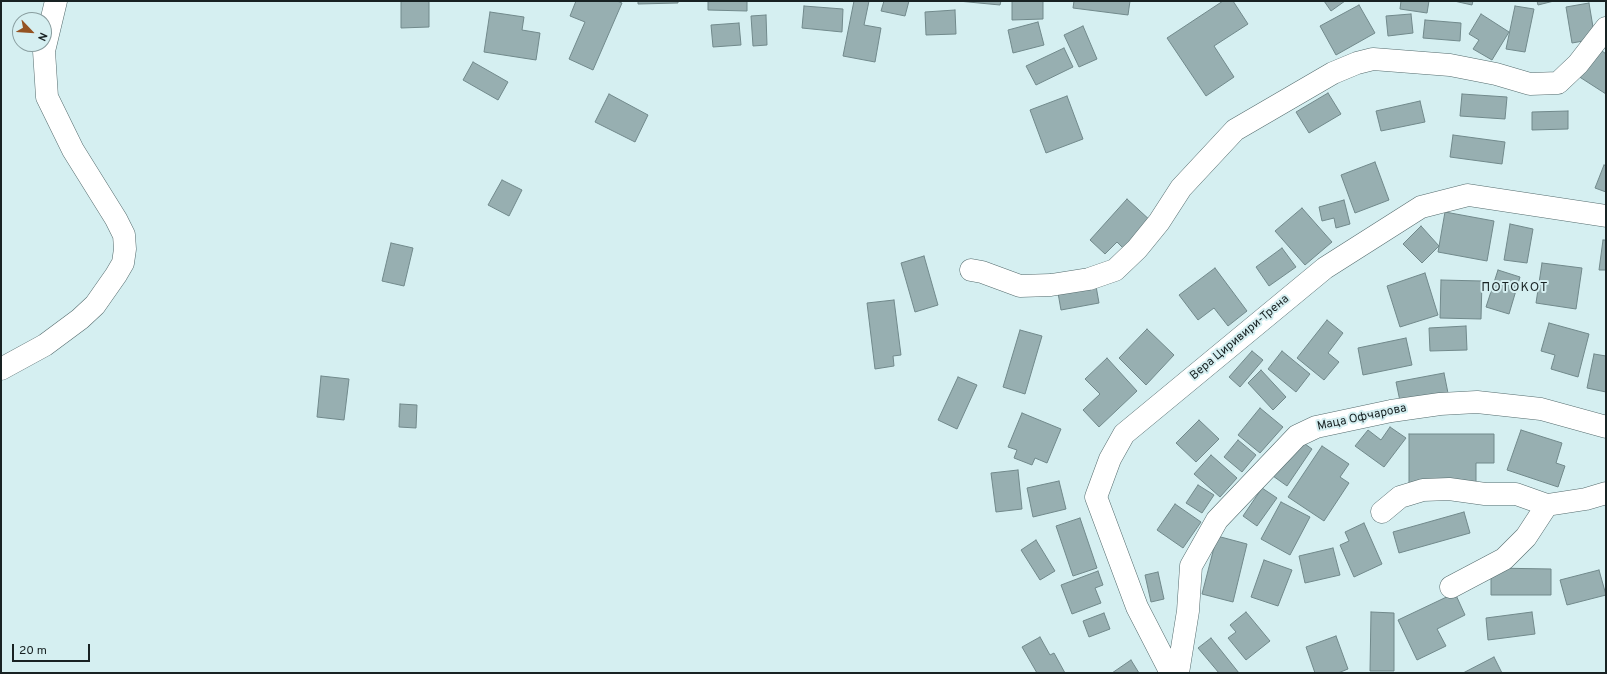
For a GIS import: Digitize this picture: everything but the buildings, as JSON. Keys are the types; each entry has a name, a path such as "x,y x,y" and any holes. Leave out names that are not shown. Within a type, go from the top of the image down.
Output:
{"street":[{"path":"1,369 45,345 80,320 95,305 123,263 125,249 124,235 116,219 73,150 47,97 44,51 56,1"},
{"path":"972,270 982,272 1020,286 1051,285 1089,279 1115,270 1137,249 1159,222 1182,188 1236,130 1333,73 1357,62 1373,59 1450,65 1496,74 1530,84 1558,83 1578,64 1606,28"},
{"name":"Вера Циривири-Трена","path":"1171,673 1137,607 1096,497 1110,459 1124,434 1325,268 1421,207 1468,196 1606,216"},
{"name":"Маца Офчарова","path":"1178,673 1188,611 1191,566 1217,520 1296,436 1316,427 1391,411 1440,404 1477,402 1541,409 1606,427"},
{"path":"1382,512 1400,498 1423,490 1449,489 1486,494 1516,494 1547,505 1586,499 1606,492"},
{"path":"1451,587 1504,558 1526,537 1547,505"}],"district":[{"name":"ПОТОКОТ","path":"1515,288"}]}
